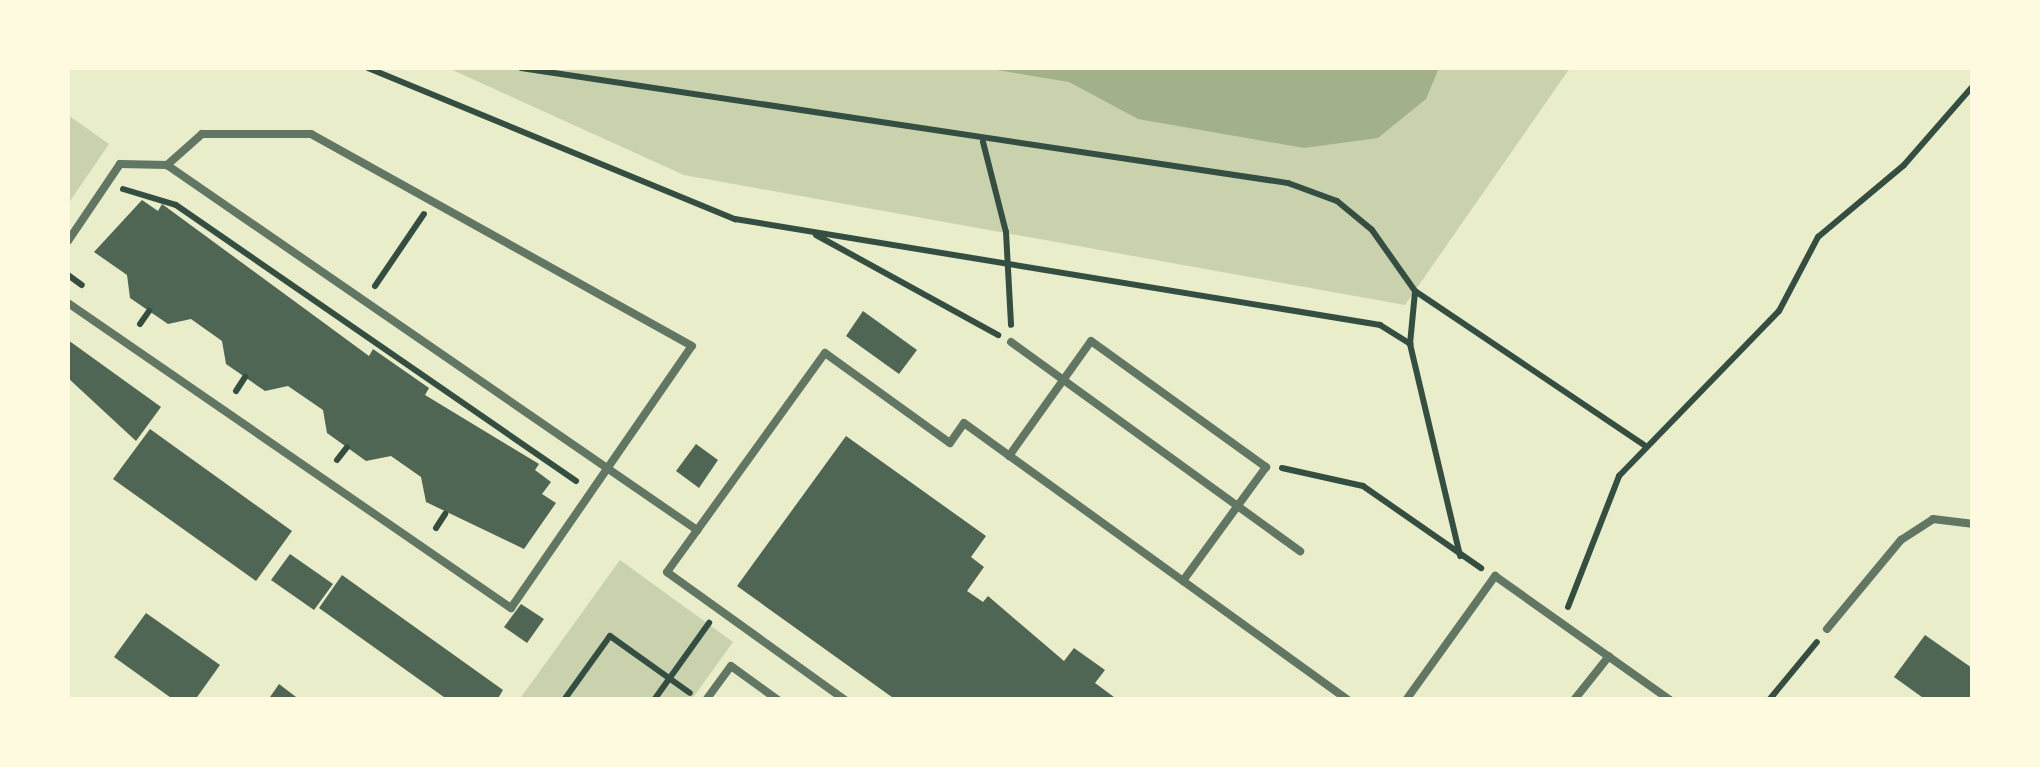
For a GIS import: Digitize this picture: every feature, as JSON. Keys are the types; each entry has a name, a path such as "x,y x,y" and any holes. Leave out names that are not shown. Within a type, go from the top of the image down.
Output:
{"lane":[{"path":"68,303 511,608 692,346 311,134 202,134 167,165"},
{"path":"68,241 120,164 167,165 697,530"},
{"path":"1009,456 1091,341 1266,467 1183,581"},
{"path":"1011,342 1300,551"},
{"path":"845,700 668,572 825,353 950,443 964,423 1348,700"},
{"path":"1827,629 1902,540 1933,519 1972,524"},
{"path":"1406,700 1495,576 1670,700"},
{"path":"1574,700 1609,656"},
{"path":"703,700 731,666 778,700"}],"path":[{"path":"368,68 735,219 1380,325 1410,344"},
{"path":"521,68 862,114 983,142 1288,183 1337,201 1372,230 1415,291 1644,445"},
{"path":"1562,622 1619,476 1644,445 1779,311 1818,237 1904,165 1972,87"},
{"path":"810,232 1011,342 1011,262 983,142"},
{"path":"121,188 176,205 576,481 565,497"},
{"path":"348,324 433,202"},
{"path":"1415,291 1410,344 1460,556"},
{"path":"140,324 149,310"},
{"path":"236,391 246,377"},
{"path":"337,460 346,447"},
{"path":"1266,467 1330,472 1363,486 1460,556 1495,576"},
{"path":"436,528 445,514"},
{"path":"654,700 720,609"},
{"path":"1769,700 1827,629"},
{"path":"564,700 610,636 703,700"}],"shaded area":[{"path":"448,68 1570,68 1405,305 684,175"},
{"path":"985,68 1439,68 1426,99 1378,138 1304,148 1138,119 1069,82"},
{"path":"68,115 109,144 68,204"},
{"path":"620,560 733,642 692,699 519,700"}],"building":[{"path":"142,200 158,211 162,204 369,356 373,349 429,388 425,395 539,464 535,470 551,482 542,494 556,503 524,549 426,502 421,477 391,456 366,461 327,433 323,410 288,386 265,391 226,364 222,341 191,319 168,324 130,298 127,275 94,252"},
{"path":"863,311 917,350 899,374 846,336"},
{"path":"68,340 161,407 136,441 68,378"},
{"path":"150,429 292,531 256,581 113,479"},
{"path":"846,436 986,536 971,557 984,567 967,591 983,602 988,596 1064,661 1074,648 1105,670 1095,683 1118,700 896,700 737,586"},
{"path":"696,444 718,460 699,488 676,471"},
{"path":"290,554 333,584 314,610 271,580"},
{"path":"342,575 503,690 497,700 448,700 319,608"},
{"path":"521,604 544,619 527,643 504,627"},
{"path":"146,613 220,665 195,700 174,700 114,657"},
{"path":"1925,635 1972,668 1972,700 1926,700 1894,677"},
{"path":"279,684 300,700 268,700"}]}
